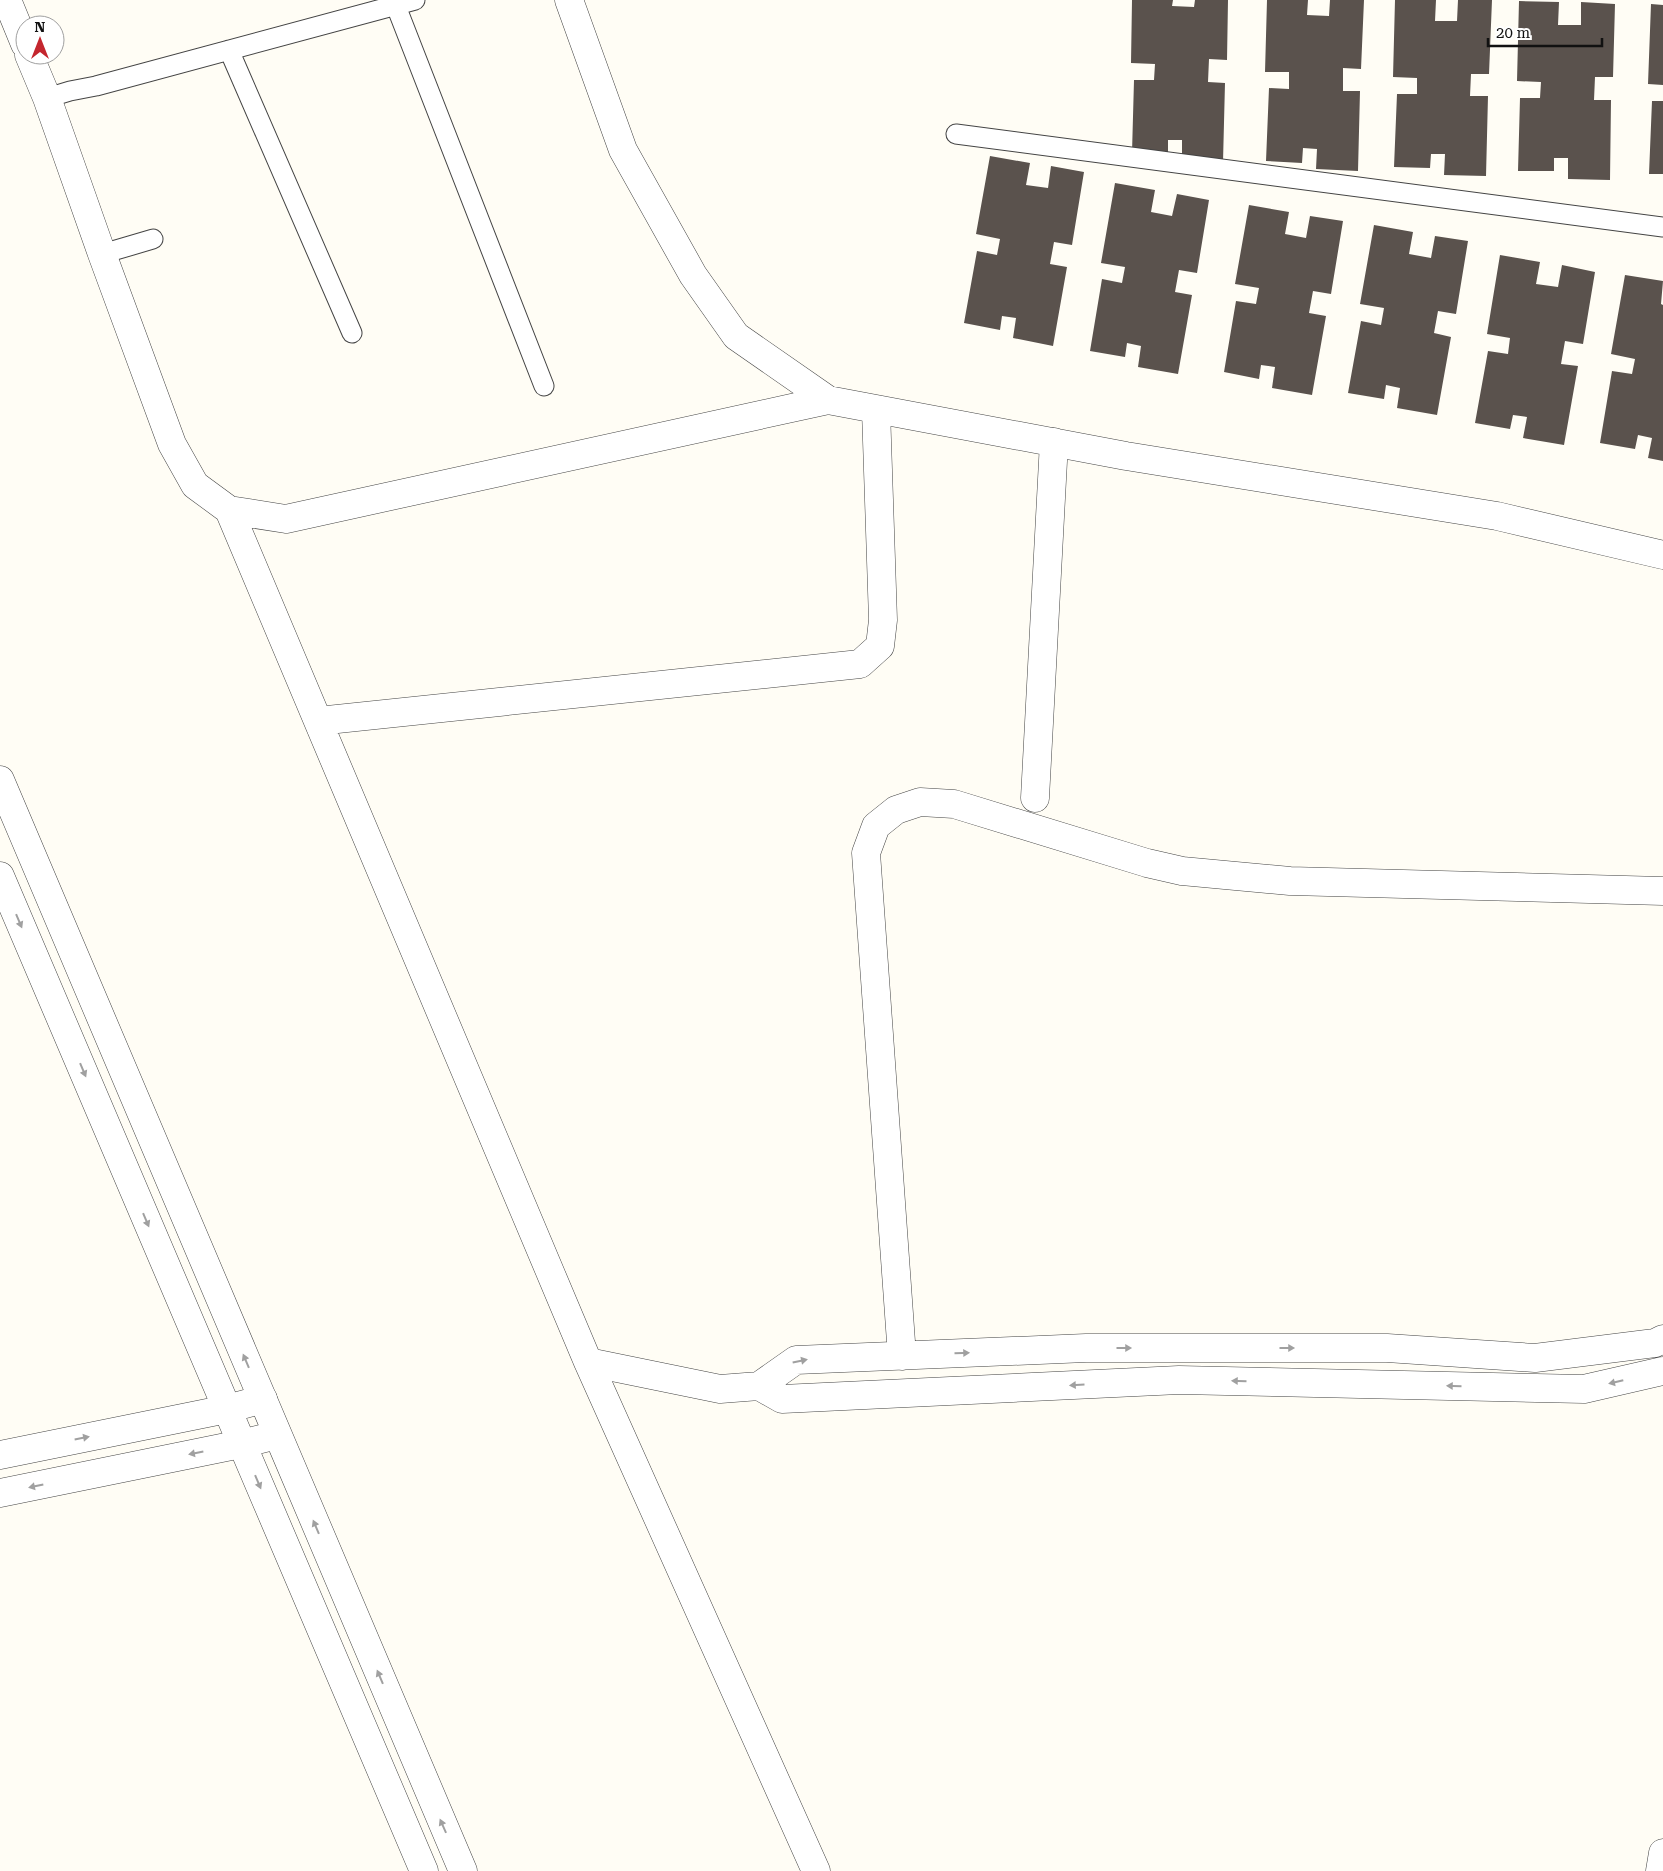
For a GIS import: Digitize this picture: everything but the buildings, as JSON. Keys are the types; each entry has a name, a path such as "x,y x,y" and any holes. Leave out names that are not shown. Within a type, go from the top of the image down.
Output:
{"street":[{"path":"7,0 15,20"},
{"path":"569,0 623,150 693,275 736,336 828,400 1146,459 1497,516 1663,554"},
{"path":"33,65 47,98 172,444 194,485 229,510 286,519 828,400"},
{"path":"318,721 860,664 880,646 883,620 876,410"},
{"path":"1035,798 1054,442"},
{"path":"229,510 588,1362 816,1871"},
{"path":"0,780 463,1871"},
{"path":"902,1356 866,853 876,826 896,810 920,802 954,804 1147,864 1182,871 1226,876 1290,880 1663,891"},
{"path":"0,876 424,1871"},
{"path":"588,1362 720,1389 760,1386 796,1360 1086,1348 1387,1348 1535,1358 1655,1342 1663,1339"},
{"path":"760,1386 782,1399 1179,1380 1584,1389 1663,1371"},
{"path":"0,1454 227,1409 262,1399"},
{"path":"0,1493 242,1444 277,1435"},
{"path":"1660,1871 1663,1853"}],"lane":[{"path":"47,98 415,0"},
{"path":"396,6 544,386"},
{"path":"228,50 352,333"},
{"path":"956,134 1663,227"},
{"path":"102,254 154,239"}]}
